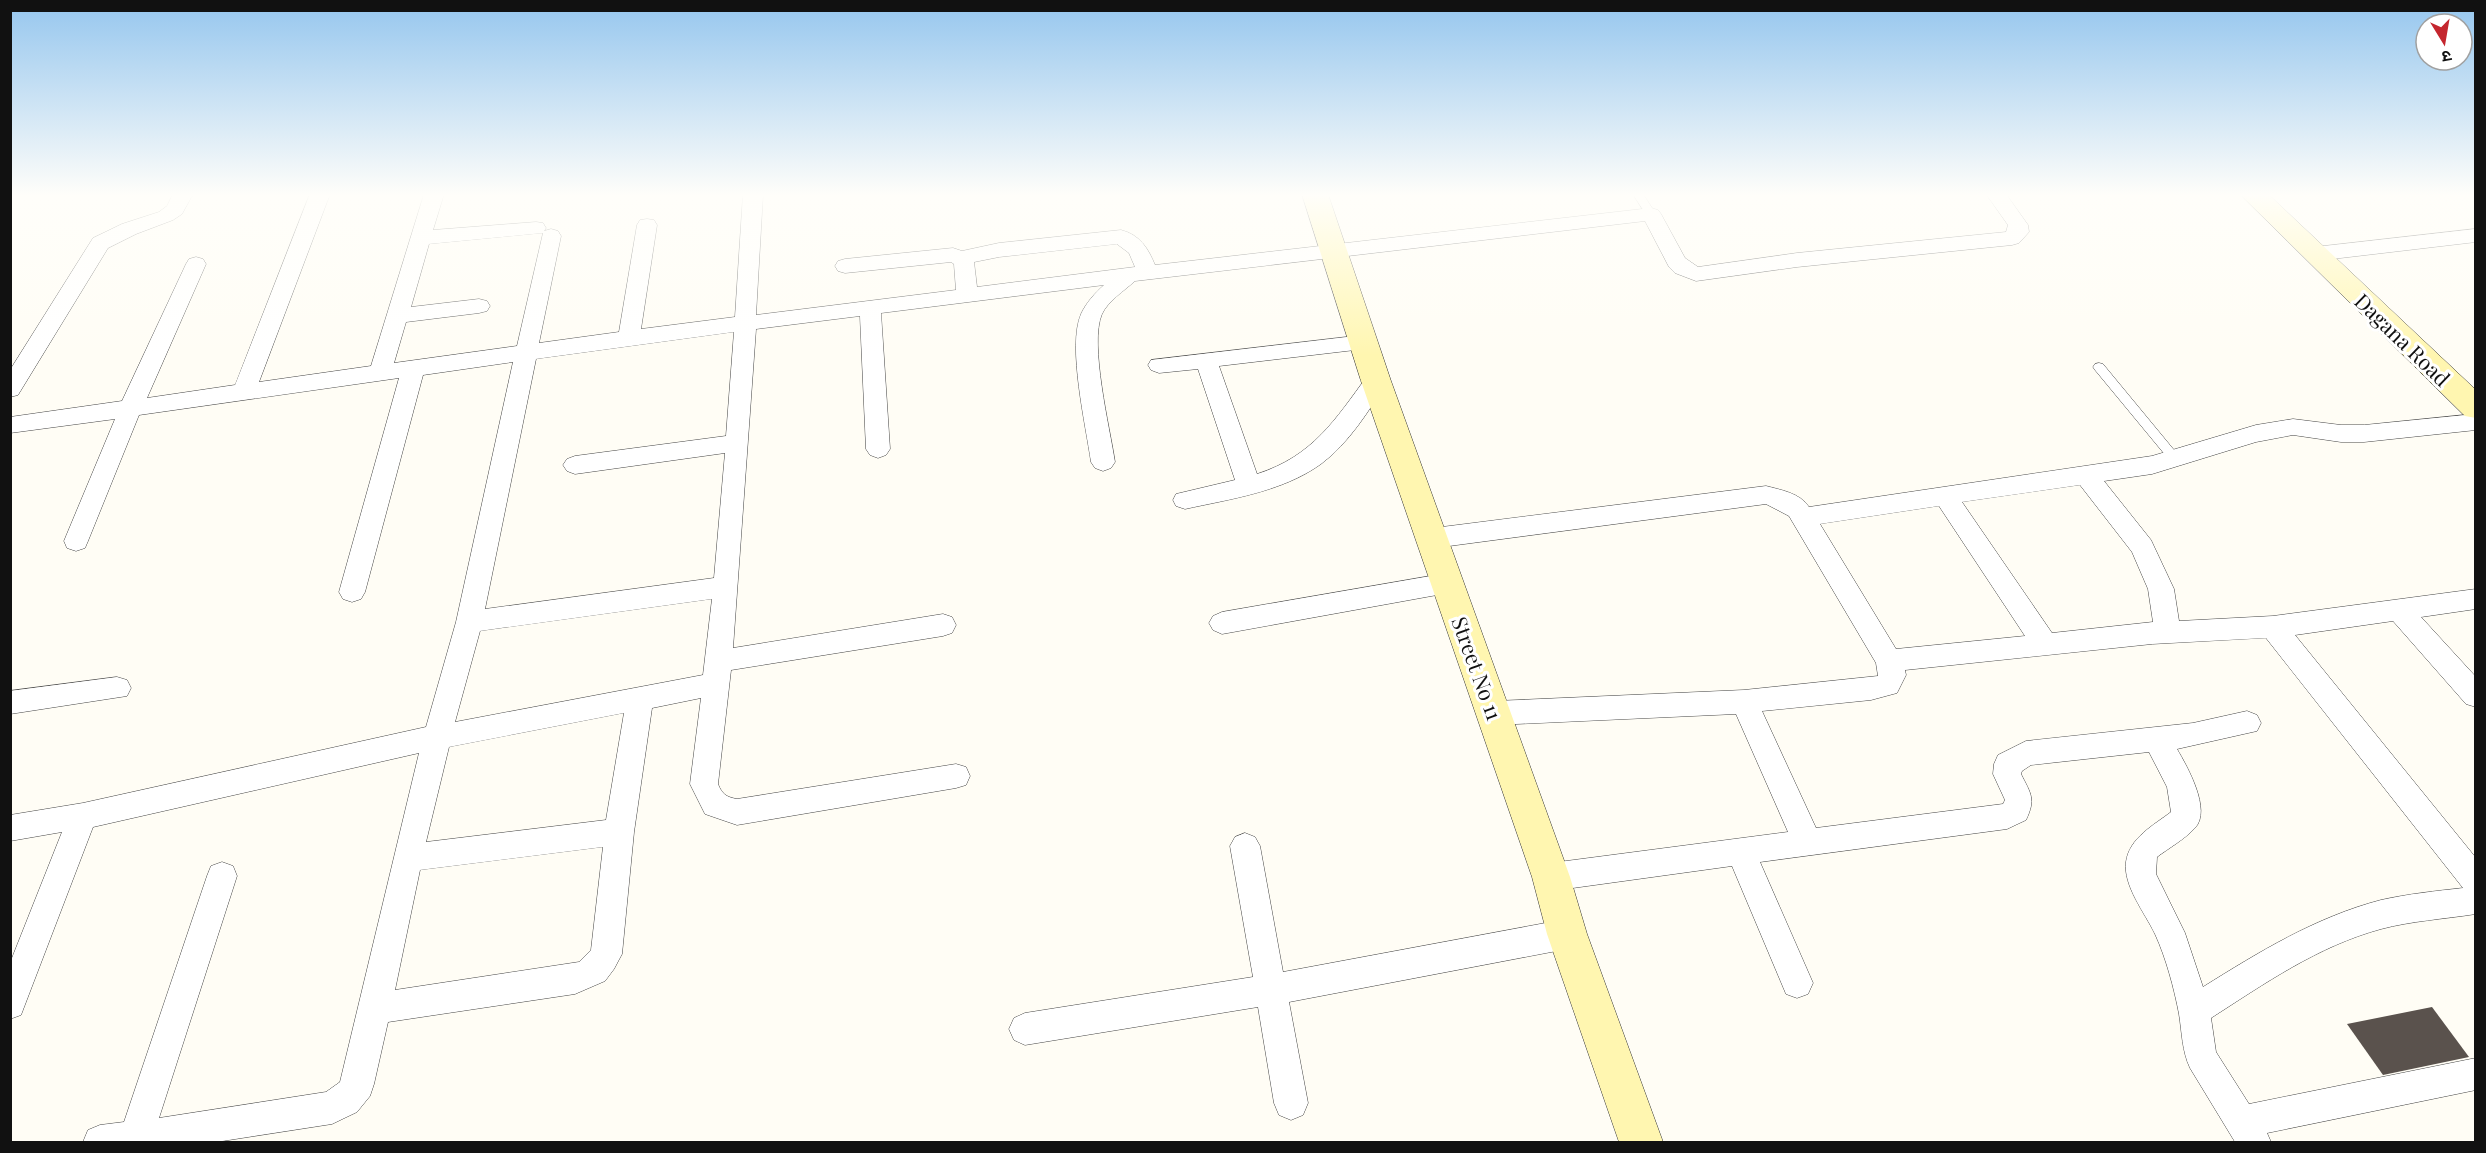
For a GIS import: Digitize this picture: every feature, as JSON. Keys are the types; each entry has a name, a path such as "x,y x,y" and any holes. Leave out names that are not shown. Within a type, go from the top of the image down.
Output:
{"street":[{"path":"10,389 97,248"},
{"path":"244,391 299,248"},
{"path":"380,373 418,248"},
{"path":"100,1143 135,1140 326,1109 352,1096 358,1084 373,1009 437,737 469,622 525,354 541,248"},
{"path":"629,338 643,248"},
{"path":"750,248 718,672 704,784 709,800 718,809 737,812 956,776"},
{"path":"844,267 942,256 960,258 1011,248"},
{"path":"1136,248 1139,274"},
{"name":"Street No 11","path":"1332,248 1376,381 1495,713 1551,878 1567,934 1641,1143"},
{"path":"10,425 629,338 1360,248"},
{"path":"1670,248 1682,268 1696,274 1797,260 1916,248"},
{"name":"Dagana Road","path":"2309,248 2475,408"},
{"path":"2315,254 2367,248"},
{"path":"960,258 964,263 967,295"},
{"path":"76,541 131,407 196,264"},
{"path":"1103,462 1088,351 1091,314 1100,302 1139,274"},
{"path":"398,316 479,306"},
{"path":"870,307 878,449"},
{"path":"1159,365 1364,343"},
{"path":"1206,360 1249,485"},
{"path":"352,592 413,369"},
{"path":"1185,500 1284,474 1311,459 1330,442 1376,381"},
{"path":"1803,517 2086,475 2175,459 2240,437 2296,426 2353,434 2418,430 2475,422"},
{"path":"575,465 736,443"},
{"path":"2086,475 2142,547 2161,589 2169,633"},
{"path":"1434,538 1766,495 1783,500 1798,509 1888,661 1893,675 1887,685 1871,689 1791,695 1744,702 1495,713"},
{"path":"1945,496 2045,644"},
{"path":"1222,623 1448,583"},
{"path":"469,622 724,587"},
{"path":"1888,661 2152,633 2273,627 2475,599"},
{"path":"2399,610 2475,696"},
{"path":"10,828 83,816 437,737 640,698 718,672 943,625"},
{"path":"2273,627 2475,880"},
{"path":"10,702 117,688"},
{"path":"373,1009 575,979 586,976 600,967 606,954 619,832 640,698"},
{"path":"1744,702 1808,844"},
{"path":"1551,878 2007,816 2016,811 2019,800 2007,774 2008,764 2026,753 2193,735 2247,723"},
{"path":"2157,739 2181,785 2187,805 2186,818 2147,848 2141,860 2141,875 2170,933 2194,1011 2200,1057 2248,1132 2475,1074"},
{"path":"10,1004 83,816"},
{"path":"408,858 619,832"},
{"path":"1245,846 1291,1103"},
{"path":"1741,853 1797,983"},
{"path":"135,1140 222,876"},
{"path":"2194,1011 2283,955 2340,928 2381,915 2475,900"},
{"path":"1025,1029 1271,990 1567,934"}],"lane":[{"path":"2099,367 2175,459"}],"building":[{"path":"2432,1007 2469,1057 2383,1075 2347,1024"}]}
